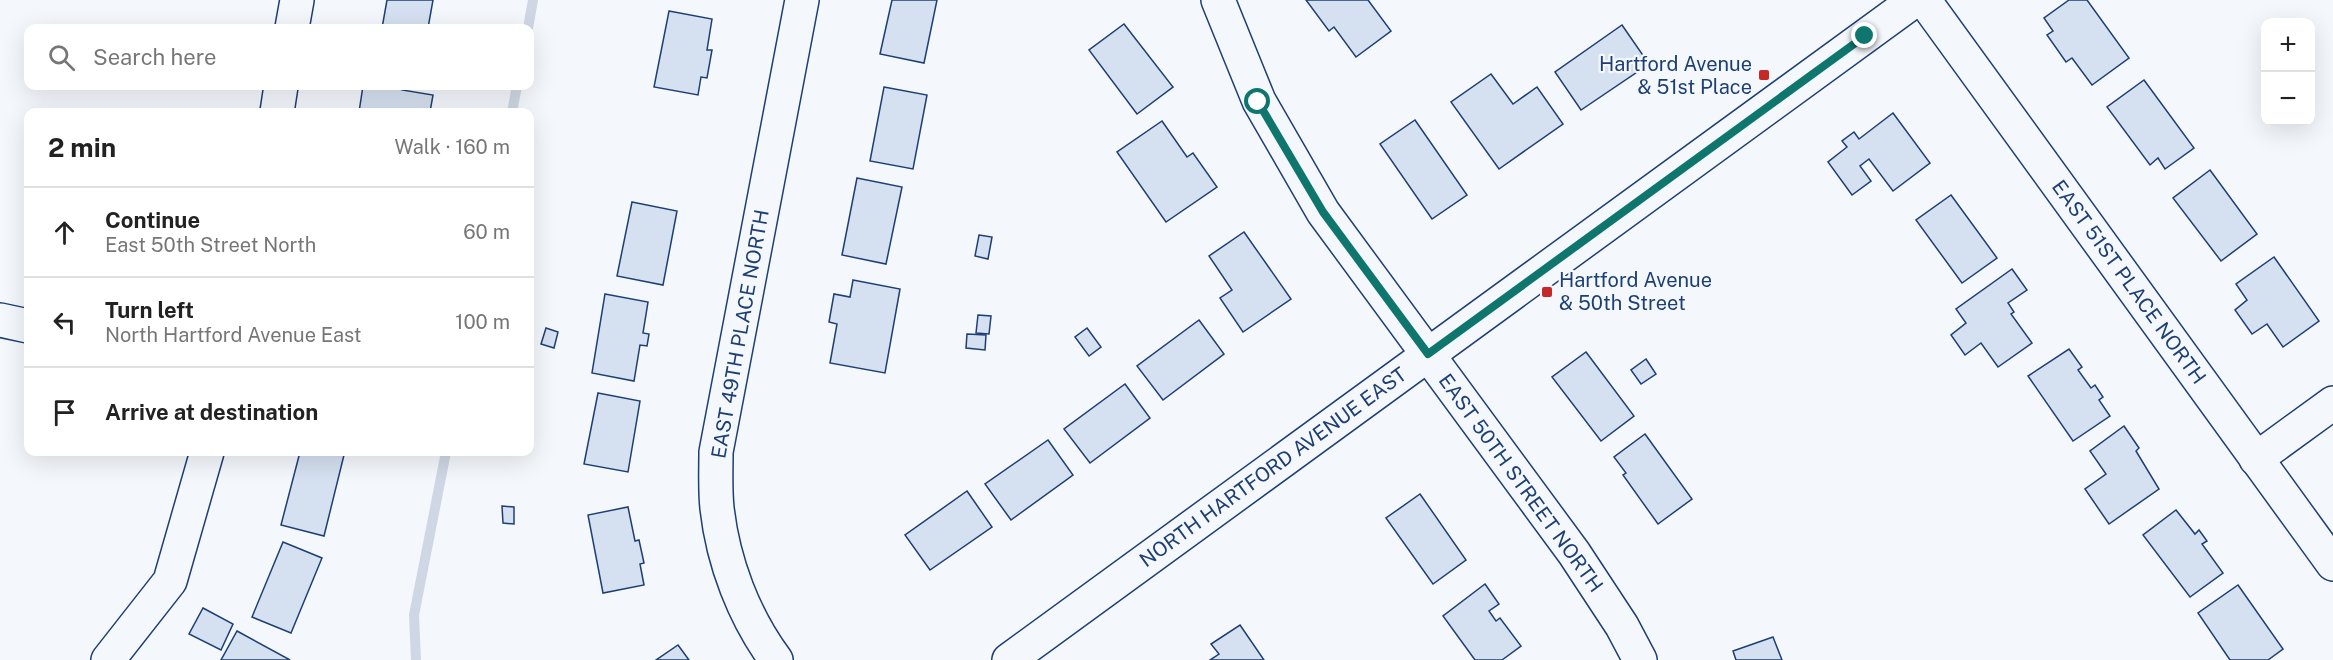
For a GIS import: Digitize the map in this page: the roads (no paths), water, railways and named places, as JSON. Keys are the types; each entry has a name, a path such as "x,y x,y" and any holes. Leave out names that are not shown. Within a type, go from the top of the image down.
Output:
{"street":[{"path":"292,24 297,0"},
{"name":"EAST 49TH PLACE NORTH","path":"776,660 747,612 731,572 717,509 716,452 802,0"},
{"name":"EAST 50TH STREET NORTH","path":"1218,0 1258,102 1323,212 1574,553 1622,626 1640,660"},
{"name":"NORTH HARTFORD AVENUE EAST","path":"1009,660 1915,0"},
{"name":"EAST 51ST PLACE NORTH","path":"1924,0 2333,564"},
{"path":"278,108 280,90"},
{"path":"0,320 24,325"},
{"path":"2256,459 2333,403"},
{"path":"108,660 170,581 206,456"}],"waterway":[{"path":"529,24 533,0"},
{"path":"513,108 516,90"},
{"path":"416,660 414,615 445,456"}],"place":[{"name":"Hartford Avenue & 51st Place","path":"1764,75"},
{"name":"Hartford Avenue & 50th Street","path":"1547,292"}]}
